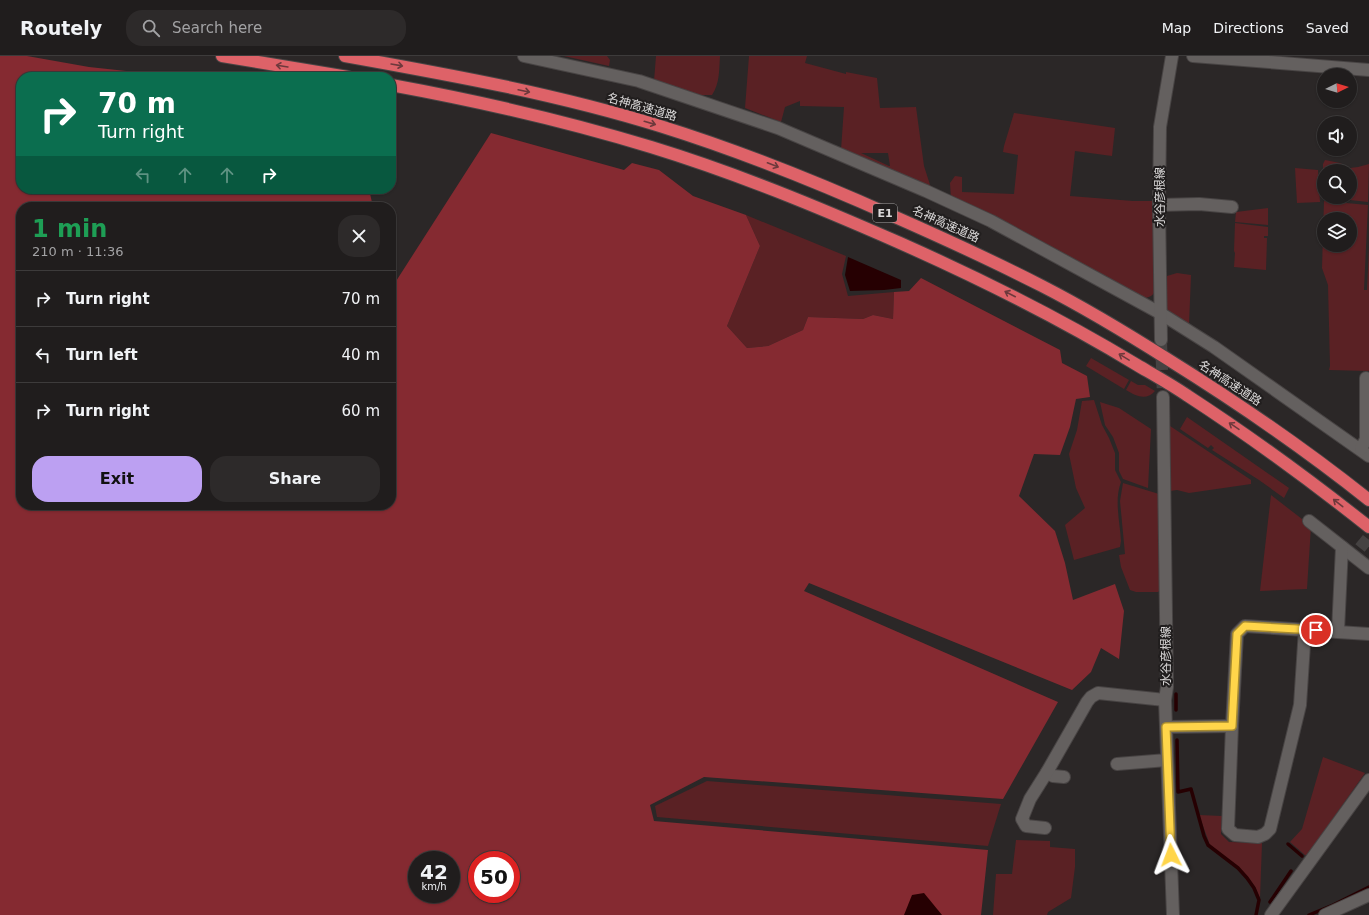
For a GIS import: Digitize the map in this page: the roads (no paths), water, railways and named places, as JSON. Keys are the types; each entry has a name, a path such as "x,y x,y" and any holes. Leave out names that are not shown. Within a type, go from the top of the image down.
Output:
{"highway":[{"path":"222,56 318,72"},
{"name":"名神高速道路","path":"345,56 454,76 573,102 659,126 734,151 827,187 966,248 1044,287 1123,331 1265,422 1342,478 1369,500"},
{"name":"E1","path":"396,86 451,96 559,121 651,147 727,173 867,228 957,268 1036,307 1186,394 1254,440 1369,527"}],"street":[{"path":"524,56 639,81 778,128 926,191 991,221 1160,313 1214,347 1365,453"},
{"name":"水谷彦根線","path":"1161,340 1159,205 1160,127 1172,56"},
{"path":"1193,56 1369,70"},
{"path":"1159,205 1199,204 1232,208"},
{"path":"1365,453 1366,378"},
{"name":"水谷彦根線","path":"1163,396 1167,687 1165,700 1174,915"},
{"path":"1310,522 1342,547 1357,552 1369,568"},
{"path":"1338,631 1342,547"},
{"path":"1305,629 1300,705 1270,829 1265,834 1258,837 1235,835 1228,829 1237,634 1245,626 1305,629 1338,631 1369,634"},
{"path":"1045,828 1026,826 1022,819 1030,799 1091,697 1098,693 1106,693 1165,700"},
{"path":"1166,727 1232,726"},
{"path":"1117,764 1167,760"},
{"path":"1047,772 1053,776 1064,777"},
{"path":"1270,915 1369,780"},
{"path":"1325,915 1369,895"}],"waterway":[{"path":"1176,694 1176,710"},
{"path":"1177,740 1178,792 1191,789 1204,836 1208,845 1238,868 1254,888 1259,900 1256,915"},
{"path":"1288,844 1302,856"},
{"path":"1270,902 1291,871"},
{"path":"1309,915 1369,887"}],"tunnel":[{"path":"1161,340 1163,397"},
{"path":"1360,548 1369,537"}]}
